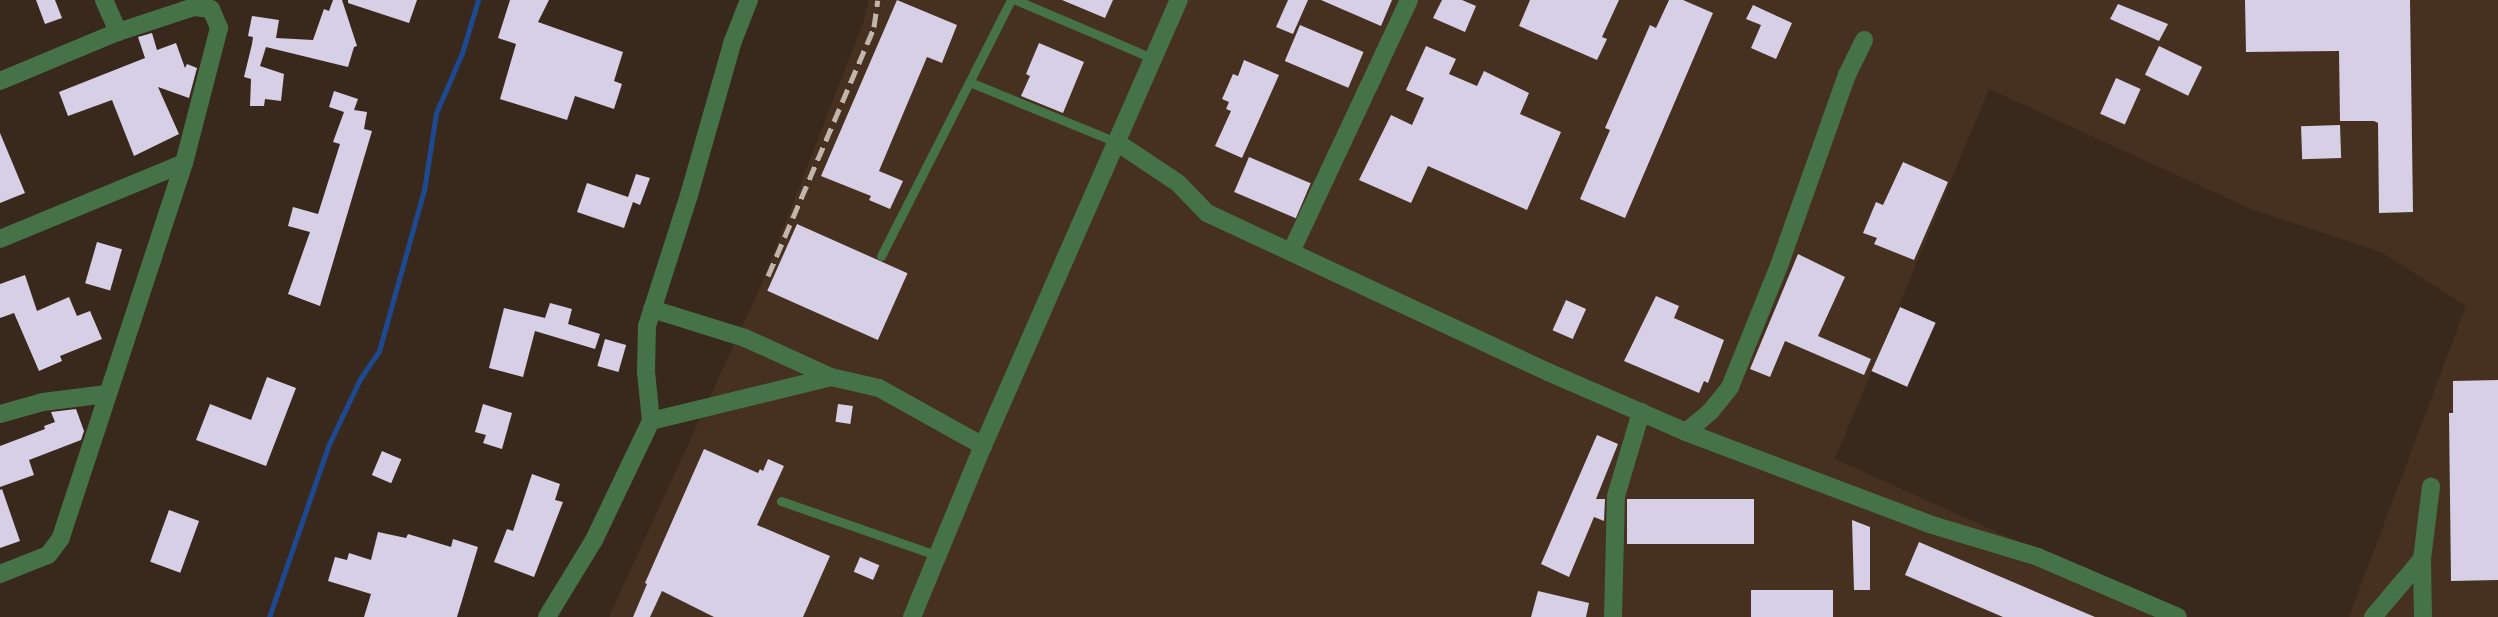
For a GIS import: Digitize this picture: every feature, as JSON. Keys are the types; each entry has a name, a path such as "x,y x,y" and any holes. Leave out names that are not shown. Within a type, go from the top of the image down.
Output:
{"street":[{"path":"104,0 118,32"},
{"path":"547,617 594,540 650,421 646,372 647,326 690,195 733,41 749,0"},
{"path":"912,617 983,446 1179,0"},
{"path":"1291,252 1409,0"},
{"path":"0,81 118,32 194,7 211,9 219,28 184,163 57,547 48,555 0,574"},
{"path":"1686,432 1710,412 1730,387 1780,263 1847,75 1864,40"},
{"path":"1118,143 1178,183 1207,213 1536,367 1686,432 1928,524 2038,557 2178,617"},
{"path":"0,239 184,163"},
{"path":"652,309 745,338 831,377 879,388 983,446"},
{"path":"650,421 831,377"},
{"path":"0,414 43,401 106,394"},
{"path":"1613,617 1616,496 1641,412"},
{"path":"2423,617 2422,559 2431,487"},
{"path":"2373,617 2422,559"}],"lane":[{"path":"881,256 1014,0 1154,59"},
{"path":"972,83 1118,143"},
{"path":"781,501 939,556"}],"shaded area":[{"path":"869,0 2498,0 2498,617 2349,617 2466,306 2381,252 2251,209 1989,89 1835,459 2185,617 609,617 760,288 863,23"}],"building":[{"path":"36,0 55,0 62,18 45,24"},
{"path":"333,0 342,0 357,46 354,47 348,67 266,47 260,66 284,74 281,101 265,99 264,106 250,106 251,79 244,77 253,37 248,36 252,16 279,20 276,38 313,40 324,9 329,11"},
{"path":"348,0 417,0 409,23 348,3"},
{"path":"510,0 549,0 538,22 623,52 614,81 622,84 614,109 575,96 567,120 500,99 516,44 498,38"},
{"path":"897,0 957,25 942,63 927,57 879,171 903,181 890,209 869,200 871,196 821,176"},
{"path":"1062,0 1113,0 1105,18"},
{"path":"1288,0 1308,0 1293,34 1276,27"},
{"path":"1321,0 1392,0 1381,26"},
{"path":"1442,0 1462,0 1476,6 1465,32 1433,18"},
{"path":"1530,0 1619,0 1602,37 1607,39 1597,60 1519,26"},
{"path":"1669,0 1683,0 1713,13 1625,218 1580,199 1610,130 1605,128 1650,25 1656,28"},
{"path":"2245,0 2410,0 2413,212 2379,213 2378,123 2340,121 2339,51 2246,52"},
{"path":"2118,4 2168,24 2159,41 2110,19"},
{"path":"1753,5 1792,23 1776,59 1751,48 1761,25 1746,19"},
{"path":"1300,25 1364,52 1348,88 1285,61"},
{"path":"152,33 157,50 176,43 185,68 187,64 197,68 189,98 158,87 179,134 134,156 112,100 68,116 59,92 145,58 138,37"},
{"path":"1039,43 1084,62 1063,113 1021,96 1030,76 1026,74"},
{"path":"1426,46 1456,59 1449,74 1477,86 1484,71 1529,93 1520,114 1561,132 1527,210 1428,166 1411,203 1359,180 1391,115 1412,125 1424,98 1406,90"},
{"path":"2159,46 2202,67 2188,96 2145,75"},
{"path":"1244,60 1279,75 1242,158 1215,146 1231,111 1226,109 1229,102 1222,99 1233,74 1238,76"},
{"path":"2116,78 2141,89 2125,125 2100,114"},
{"path":"334,91 358,99 354,110 367,112 364,129 372,131 320,306 288,294 310,232 288,226 293,207 318,214 340,144 333,142 344,112 329,107"},
{"path":"2340,125 2341,158 2302,159 2301,126"},
{"path":"0,133 25,193 0,203"},
{"path":"1249,157 1311,183 1296,218 1234,192"},
{"path":"1903,162 1948,182 1914,260 1874,244 1877,238 1863,233 1876,202 1883,205"},
{"path":"636,174 650,178 640,205 633,202 624,228 577,212 587,183 628,197"},
{"path":"797,224 908,273 878,340 767,291"},
{"path":"97,242 122,249 110,291 85,283"},
{"path":"1798,254 1845,277 1818,336 1871,359 1864,375 1785,341 1770,377 1750,369"},
{"path":"25,275 37,311 69,297 77,316 90,311 102,339 60,356 62,361 39,371 14,313 0,318 0,284"},
{"path":"1656,296 1679,306 1674,318 1724,340 1708,383 1704,381 1699,393 1624,361"},
{"path":"1566,300 1586,309 1573,339 1553,330"},
{"path":"550,303 572,309 568,324 600,334 595,349 535,331 523,377 489,368 504,308 545,318"},
{"path":"1900,307 1936,323 1907,387 1872,371"},
{"path":"605,339 626,345 618,372 597,366"},
{"path":"267,377 296,388 266,466 196,440 210,404 251,420"},
{"path":"2498,380 2498,580 2451,581 2449,413 2453,413 2453,381"},
{"path":"483,404 512,413 502,449 483,443 486,435 475,432"},
{"path":"838,404 853,406 850,424 835,422"},
{"path":"76,409 84,431 81,440 29,460 34,475 0,487 0,446 45,429 44,426 55,422 51,412"},
{"path":"1597,435 1618,444 1596,499 1605,499 1604,521 1594,517 1569,577 1541,564"},
{"path":"704,449 758,473 760,469 763,471 768,459 784,466 757,525 830,556 803,617 714,617 662,591 650,617 633,617 647,584 645,583"},
{"path":"382,451 401,459 391,483 372,475"},
{"path":"532,474 560,484 555,500 563,502 534,577 494,562 507,529 513,531"},
{"path":"2,489 20,541 0,548 0,490"},
{"path":"1627,499 1754,499 1754,544 1627,544"},
{"path":"169,510 199,521 180,573 150,562"},
{"path":"1852,520 1870,527 1870,590 1854,590"},
{"path":"378,532 406,538 408,534 451,547 453,539 478,547 457,617 364,617 371,594 328,581 335,557 347,560 349,553 371,560"},
{"path":"1919,542 2095,617 2003,617 1905,575"},
{"path":"860,557 879,565 873,580 854,572"},
{"path":"1751,590 1833,590 1833,617 1751,617"},
{"path":"1538,591 1589,603 1586,617 1531,617"}],"waterway":[{"path":"269,617 329,444 360,379 379,351 424,190 436,113 462,53 478,0"}],"railway":[{"path":"768,276 874,27 878,0"}]}
